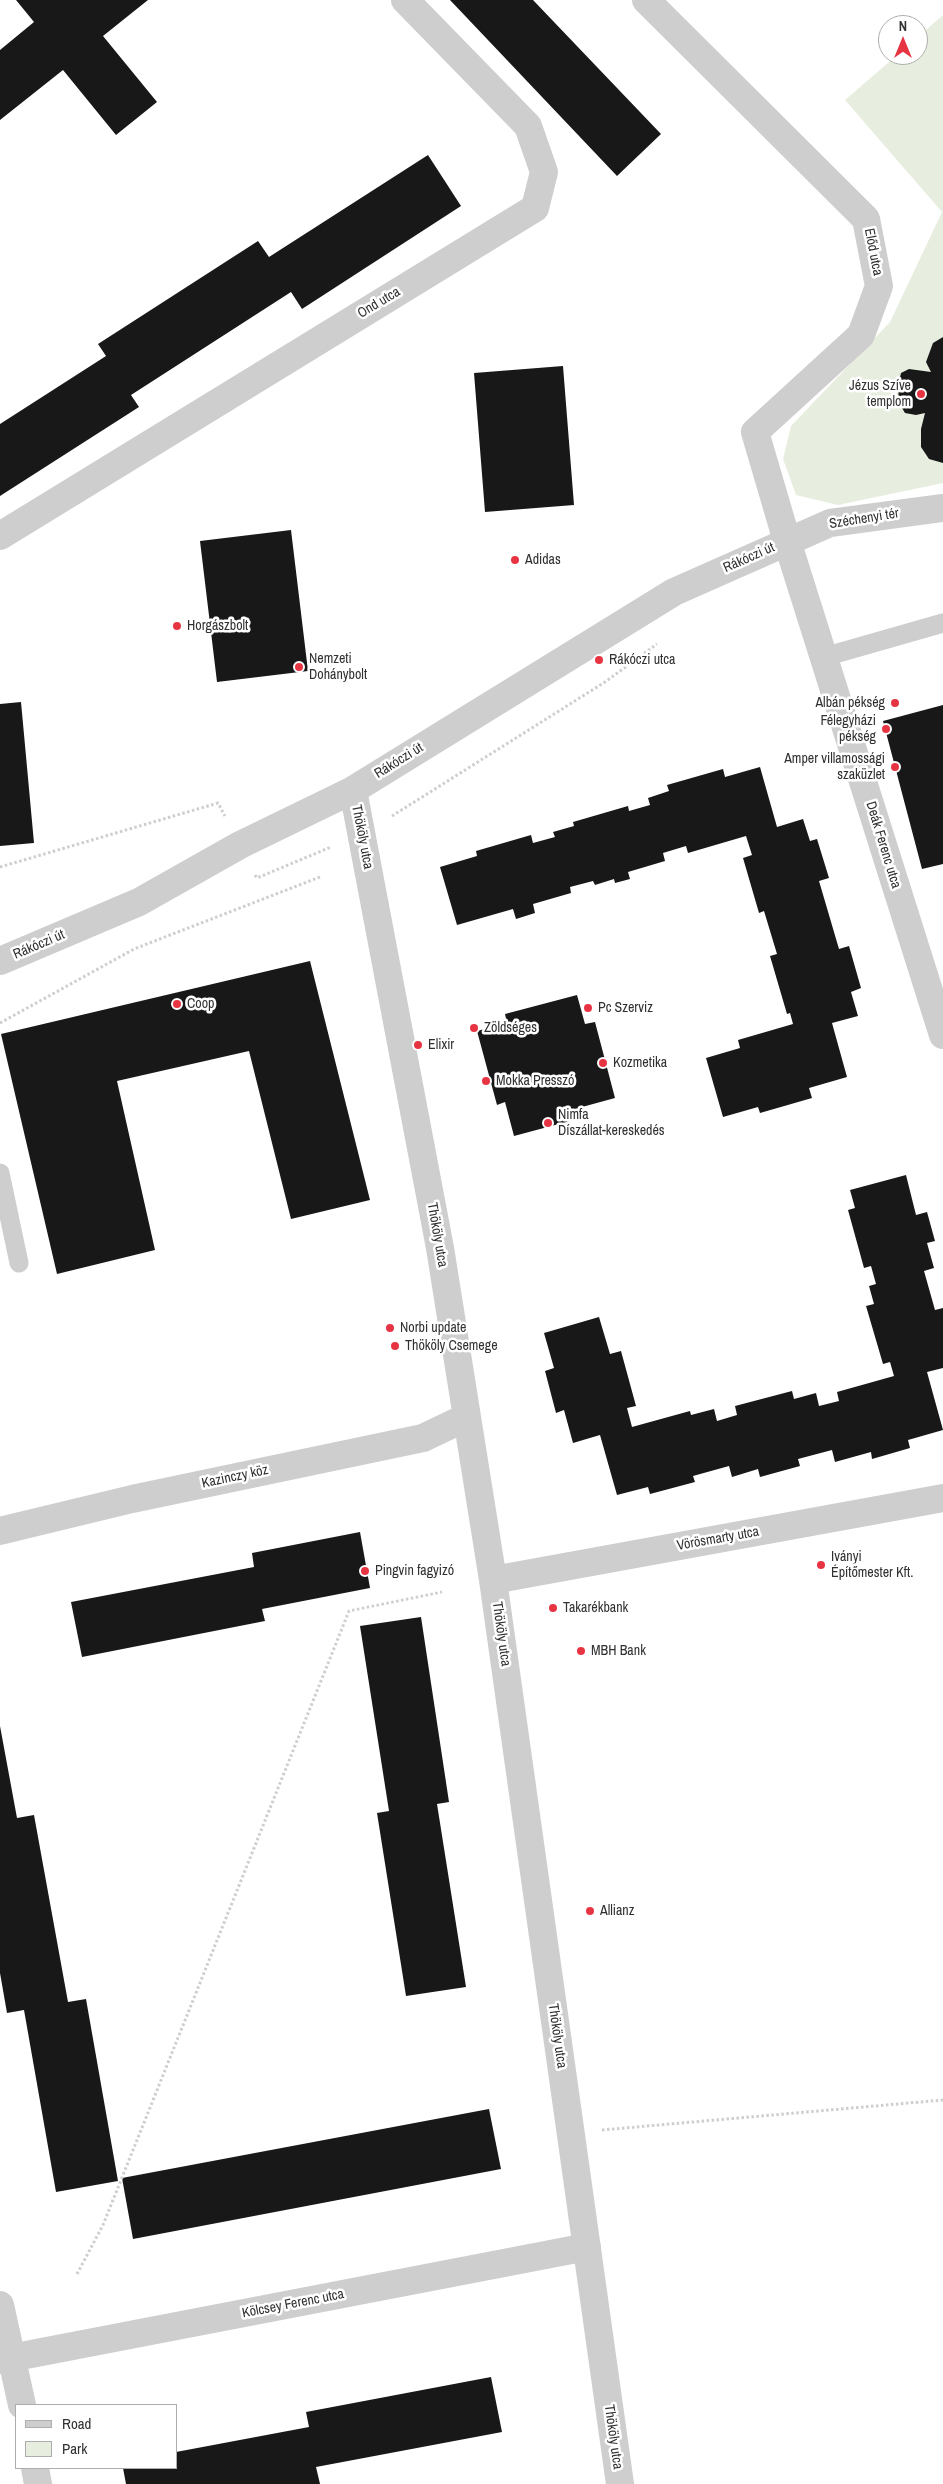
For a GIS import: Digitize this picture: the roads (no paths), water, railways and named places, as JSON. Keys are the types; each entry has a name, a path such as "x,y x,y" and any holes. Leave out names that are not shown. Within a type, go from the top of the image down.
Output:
{"street":[{"name":"Ond utca","path":"0,536 535,208 544,172 528,126 405,0"},
{"name":"Előd utca","path":"646,0 866,219 879,286 861,335 756,432 788,541"},
{"name":"Széchenyi tér","path":"788,541 830,522 943,508"},
{"name":"Deák Ferenc utca","path":"788,541 824,657 934,977 943,1035"},
{"name":"Rákóczi út","path":"0,961 139,902 240,845 353,790 674,592 788,541"},
{"name":"Thököly utca","path":"353,790 440,1248 494,1580 620,2484"},
{"name":"Kazinczy köz","path":"0,1531 132,1499 423,1438 467,1417"},
{"name":"Vörösmarty utca","path":"494,1580 943,1498"},
{"name":"Kölcsey Ferenc utca","path":"6,2359 587,2247"},
{"path":"0,2305 6,2359 22,2404"},
{"path":"34,2469 38,2484"}],"lane":[{"path":"824,657 943,623"},
{"path":"0,1173 19,1263"}],"place":[{"name":"Jézus Szíve templom","path":"921,394"},
{"name":"Adidas","path":"515,560"},
{"name":"Horgászbolt","path":"177,626"},
{"name":"Rákóczi utca","path":"599,660"},
{"name":"Nemzeti Dohánybolt","path":"299,667"},
{"name":"Albán pékség","path":"895,703"},
{"name":"Félegyházi pékség","path":"886,729"},
{"name":"Amper villamossági szaküzlet","path":"895,767"},
{"name":"Coop","path":"177,1004"},
{"name":"Pc Szerviz","path":"588,1008"},
{"name":"Zöldséges","path":"474,1028"},
{"name":"Elixir","path":"418,1045"},
{"name":"Kozmetika","path":"603,1063"},
{"name":"Mokka Presszó","path":"486,1081"},
{"name":"Nimfa Díszállat-kereskedés","path":"548,1123"},
{"name":"Norbi update","path":"390,1328"},
{"name":"Thököly Csemege","path":"395,1346"},
{"name":"Iványi Építőmester Kft.","path":"821,1565"},
{"name":"Pingvin fagyizó","path":"365,1571"},
{"name":"Takarékbank","path":"553,1608"},
{"name":"MBH Bank","path":"581,1651"},
{"name":"Allianz","path":"590,1911"}]}
